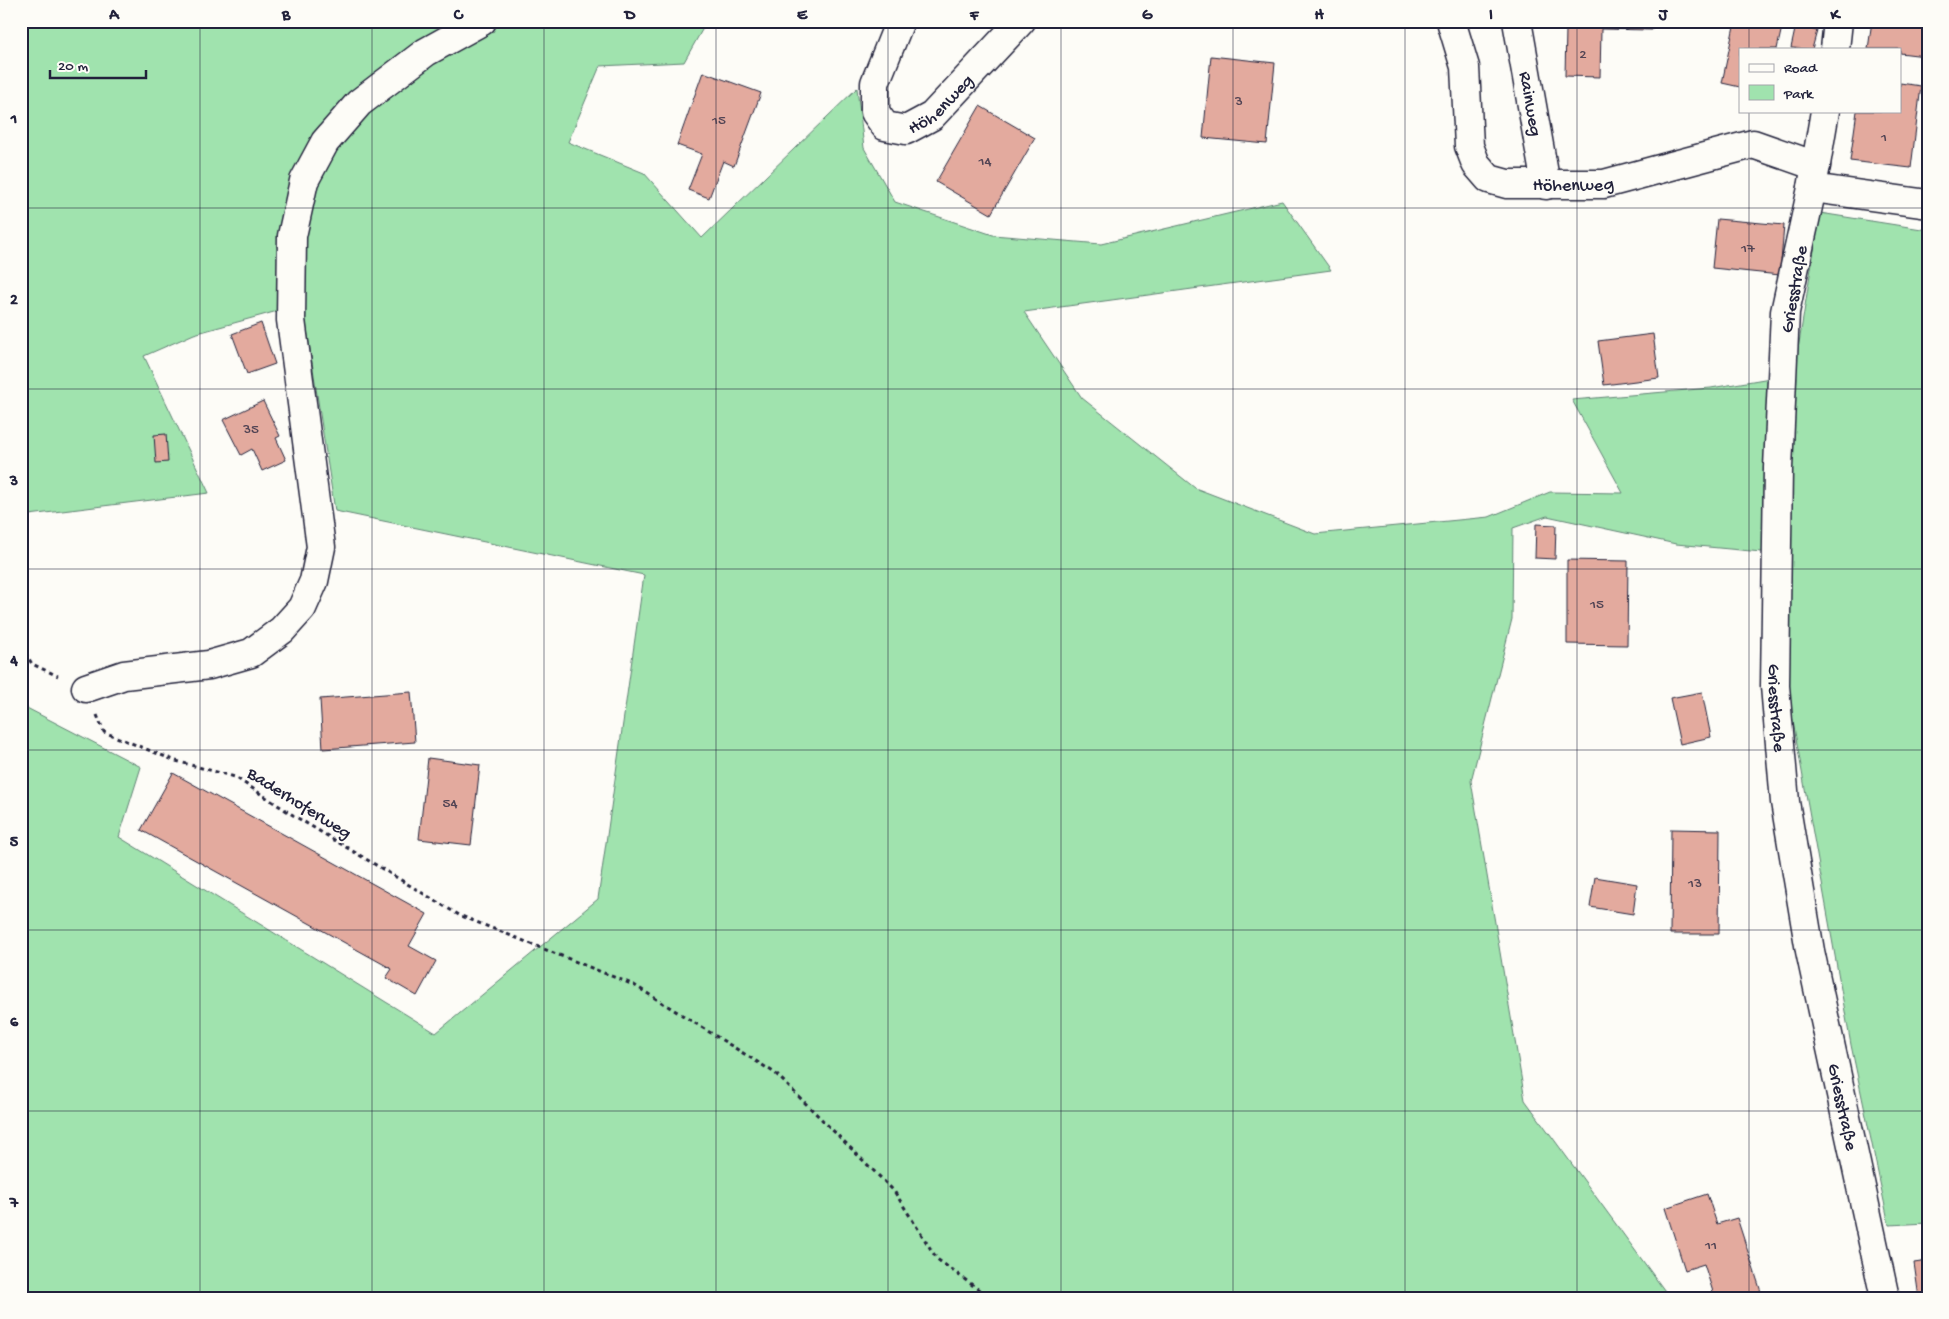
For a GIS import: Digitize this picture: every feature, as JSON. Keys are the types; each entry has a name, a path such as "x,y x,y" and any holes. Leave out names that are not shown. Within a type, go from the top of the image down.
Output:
{"street":[{"path":"86,688 124,675 209,665 251,653 282,630 302,608 314,581 321,547 291,320 292,236 304,181 325,142 359,103 426,52 482,21"},
{"name":"Höhenweg","path":"900,21 875,83 875,112 885,126 906,130 932,116 1021,21"},
{"name":"Höhenweg","path":"1451,21 1465,67 1469,146 1476,164 1489,179 1506,184 1604,184 1753,144 1814,177 1928,204"},
{"name":"Rainweg","path":"1517,21 1546,185"},
{"path":"1835,48 1838,21"},
{"name":"Griesstraße","path":"1825,112 1814,177 1785,312 1778,468 1775,686 1785,802 1810,951 1885,1298"}],"path":[{"path":"21,646 32,664 86,688"},
{"name":"Baderhoferweg","path":"86,688 104,732 176,761 235,776 296,816 458,915 634,985 775,1073 894,1191 937,1259 990,1298"}],"green space":[{"path":"21,21 707,21 684,62 600,66 568,142 644,173 702,238 857,88 864,148 895,202 993,235 1101,244 1282,201 1331,270 1024,312 1082,398 1195,488 1315,534 1489,517 1550,492 1623,493 1572,400 1711,388 1794,374 1820,213 1928,230 1928,1223 1889,1225 1851,1045 1789,699 1783,554 1676,544 1547,516 1513,528 1512,619 1471,781 1525,1100 1670,1298 21,1298 21,705 141,767 119,837 436,1033 598,899 644,575 335,511 303,304 194,334 144,356 209,493 21,516"}],"building":[{"path":"1561,21 1652,21 1652,30 1601,29 1600,77 1565,76 1566,29 1561,29"},
{"path":"1735,21 1755,21 1782,27 1777,48 1739,48 1739,87 1722,83"},
{"path":"1872,21 1928,21 1925,56 1902,53 1902,48 1868,48"},
{"path":"1796,25 1817,31 1812,48 1791,48"},
{"path":"1211,56 1275,63 1267,144 1203,138"},
{"path":"703,72 761,93 734,166 723,161 709,198 688,190 702,154 677,145"},
{"path":"1902,83 1921,86 1911,168 1850,161 1857,112 1902,112"},
{"path":"980,106 1035,138 991,214 936,182"},
{"path":"1717,219 1784,225 1780,275 1712,268"},
{"path":"261,323 275,364 247,374 232,334"},
{"path":"1653,334 1659,378 1604,385 1598,341"},
{"path":"263,401 280,436 276,438 286,460 262,471 252,449 241,455 223,420"},
{"path":"166,434 168,462 156,463 154,435"},
{"path":"1536,524 1556,525 1555,559 1535,558"},
{"path":"1567,560 1628,561 1627,645 1567,644"},
{"path":"411,692 415,742 323,749 320,699"},
{"path":"1702,692 1711,737 1680,744 1670,698"},
{"path":"428,758 480,765 471,845 419,839"},
{"path":"173,773 427,914 409,946 436,961 417,996 386,978 392,969 141,830"},
{"path":"1671,829 1720,830 1719,934 1670,934"},
{"path":"1595,877 1637,884 1633,914 1590,907"},
{"path":"1707,1194 1717,1224 1737,1218 1763,1298 1715,1298 1704,1264 1685,1270 1665,1208"},
{"path":"1928,1261 1928,1298 1919,1298 1914,1263"}]}
